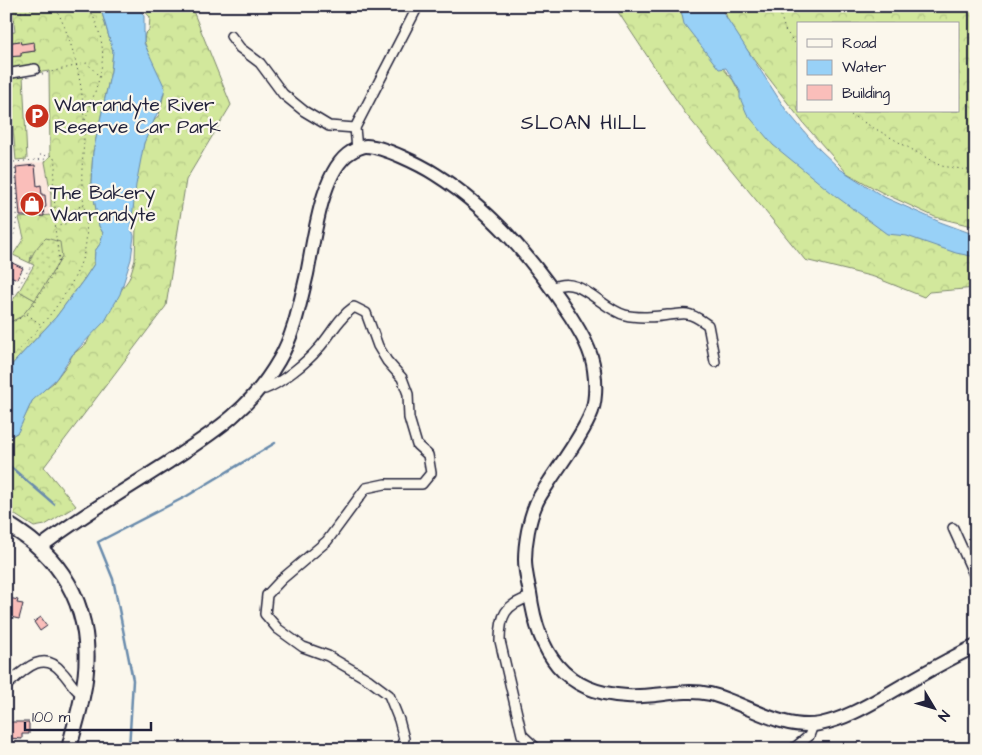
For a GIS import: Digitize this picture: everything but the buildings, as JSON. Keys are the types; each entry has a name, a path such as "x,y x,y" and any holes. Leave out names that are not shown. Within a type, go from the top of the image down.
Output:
{"main road":[{"path":"39,548 226,424 262,387 281,357 293,329 319,214 330,179 337,164 348,153 366,146 393,153 434,173 483,210 552,288 583,336 594,365 596,391 592,411 536,502 528,532 525,560 535,624 544,647 560,670 580,685 601,693 631,697 657,693 698,692 725,700 769,718 813,725 841,718 864,708 956,655 976,646"},
{"path":"6,523 39,548 68,583 79,606 87,650 83,696 69,749"}],"street":[{"path":"357,148 355,128 418,6"},
{"path":"231,36 240,48 260,63 283,94 304,111 329,126 355,128"},
{"path":"6,74 35,72"},
{"path":"552,288 563,284 570,284 588,292 603,304 625,315 661,316 687,314 697,318 708,325 715,362"},
{"path":"262,387 266,389 276,385 317,350 343,314 354,307 366,313 378,346 387,361 402,378 408,394 409,418 417,445 428,455 430,473 422,484 386,484 366,488 327,541 282,578 267,595 265,614 278,628 303,647 328,656 369,680 389,695 404,738 400,749"},
{"path":"953,528 976,579"},
{"path":"530,597 511,605 504,614 500,626 500,641 522,735 537,749"},
{"path":"6,686 36,662 42,661 55,665 62,671 74,690 83,696"},
{"path":"793,749 809,736 813,725"}],"path":[{"path":"6,14 29,11 34,6"},
{"path":"6,363 54,309 74,278 87,240 82,184 84,122 78,66 64,24 55,6"},
{"path":"84,122 103,62 101,39 93,14 88,6"},
{"path":"778,6 785,30 797,46"},
{"path":"35,72 87,63 99,76"},
{"path":"849,112 941,166 976,171"},
{"path":"6,326 26,314 51,278 59,260 52,193 56,160 52,156 40,155"},
{"path":"14,162 46,159 52,156"},
{"path":"6,253 18,216 14,168"},
{"path":"55,214 72,211 85,204"},
{"path":"55,227 68,223 72,211"},
{"path":"6,307 32,264"},
{"path":"26,314 41,324"}],"shaded area":[{"path":"45,162 51,194 51,215 19,218 15,164"}],"green space":[{"path":"12,6 100,6 113,51 111,71 93,152 91,182 99,226 103,233 100,244 95,251 94,264 56,317 6,371 6,324 21,317 35,300 62,257 31,255 30,263 13,255 24,238 19,218 51,215 51,194 45,162 50,156 49,71 23,75 27,159 16,160 6,57 21,56 21,53 35,51 34,43 21,44 20,41 6,43 6,33 15,32"},
{"path":"140,6 191,6 231,105 186,180 166,306 44,467 76,506 45,525 34,527 6,509 6,445 13,435 17,433 32,401 53,383 72,355 87,343 91,333 129,279 135,260 136,226 130,204 147,129 159,115 164,93 163,85 144,41 145,34 149,30 150,17"},
{"path":"614,6 682,6 712,55 733,80 754,120 976,252 976,288 929,292 924,297 874,277 805,260 685,113"},
{"path":"723,6 976,6 976,227 935,217 881,192 847,173 804,124 741,42 728,21"},
{"path":"46,238 60,242 62,257 35,300 19,291 34,265 30,263 34,252"},
{"path":"19,291 35,300 21,317 6,324 6,310"}],"water":[{"path":"100,6 138,6 144,16 144,43 165,88 160,107 144,143 131,226 134,236 131,259 120,294 105,321 72,355 56,379 32,401 18,432 13,435 6,445 6,371 56,317 85,278 94,264 95,251 100,244 103,233 99,226 91,182 93,152 111,71 113,51"},
{"path":"680,6 719,6 786,110 819,149 840,169 884,197 940,222 970,233 976,233 976,257 956,253 907,236 887,234 837,197 773,145 747,114 740,98 740,91 726,68 719,69 684,24"}],"waterway":[{"path":"129,749 133,680 113,579 98,542 187,496 275,443"},
{"path":"6,463 54,504"}],"place":[{"name":"Warrandyte River Reserve Car Park","path":"37,116"},
{"name":"The Bakery Warrandyte","path":"32,204"}],"district":[{"name":"SLOAN HILL","path":"584,123"}]}
